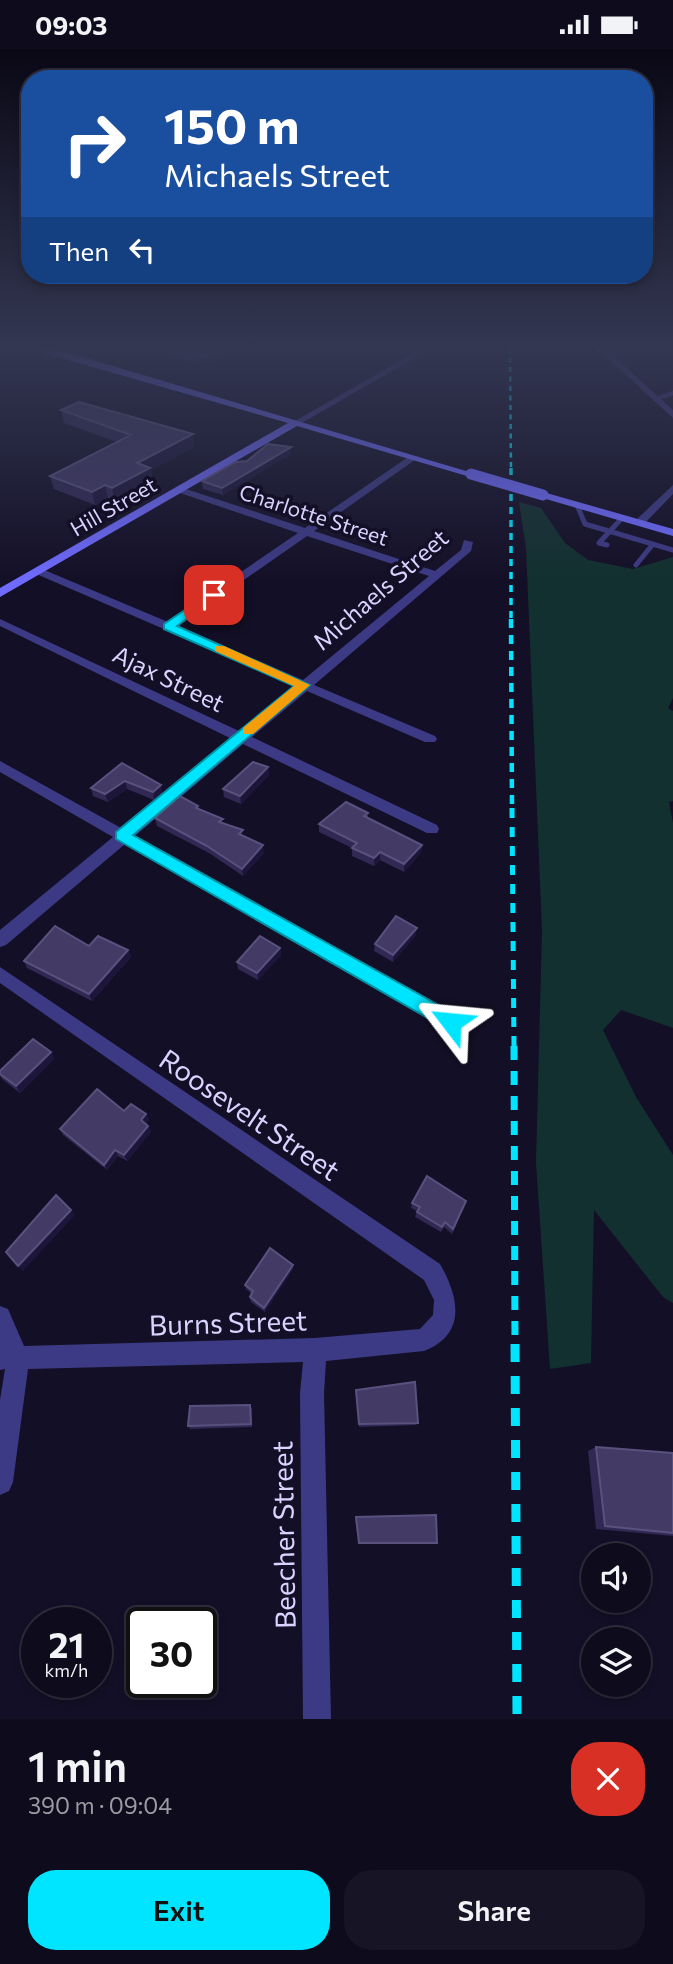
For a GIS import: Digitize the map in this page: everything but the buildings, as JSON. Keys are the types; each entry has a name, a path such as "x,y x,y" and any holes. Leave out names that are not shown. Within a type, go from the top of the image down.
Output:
{"main road":[{"name":"Hill Street","path":"0,593 290,426"},
{"path":"310,426 673,533"}],"street":[{"path":"169,627 414,457"},
{"path":"639,523 673,488"},
{"name":"Charlotte Street","path":"180,490 436,575"},
{"name":"Michaels Street","path":"0,940 122,835 466,551 468,542"},
{"path":"38,571 430,739"},
{"name":"Ajax Street","path":"0,622 432,829"},
{"path":"0,767 451,1022"},
{"name":"Roosevelt Street","path":"0,974 432,1272 443,1290 445,1315"},
{"name":"Burns Street","path":"9,1358 315,1350 424,1340 437,1332 445,1315"},
{"path":"0,1317 9,1358 0,1482"},
{"name":"Beecher Street","path":"315,1350 312,1393 317,1719"}],"lane":[{"path":"577,505 585,524 673,549"},
{"path":"607,545 599,543 622,518"},
{"path":"636,565 653,544"},
{"path":"632,552 643,556"}],"green space":[{"path":"519,502 541,508 565,543 588,560 633,569 673,557 673,698 668,708 673,711 673,801 669,802 673,823 673,1028 621,1010 603,1030 636,1097 673,1155 673,1303 663,1297 594,1210 591,1363 550,1369 536,1163 542,931 526,548"}],"railway":[{"path":"511,426 511,469"},
{"path":"511,469 511,619"},
{"path":"511,619 512,810"},
{"path":"512,808 514,1048"},
{"path":"514,1046 515,1346"},
{"path":"515,1344 517,1719"}],"slow traffic":[{"path":"219,649 303,685 248,731"}],"route":[{"path":"214,595 169,627 303,685 122,835 451,1022"}]}
